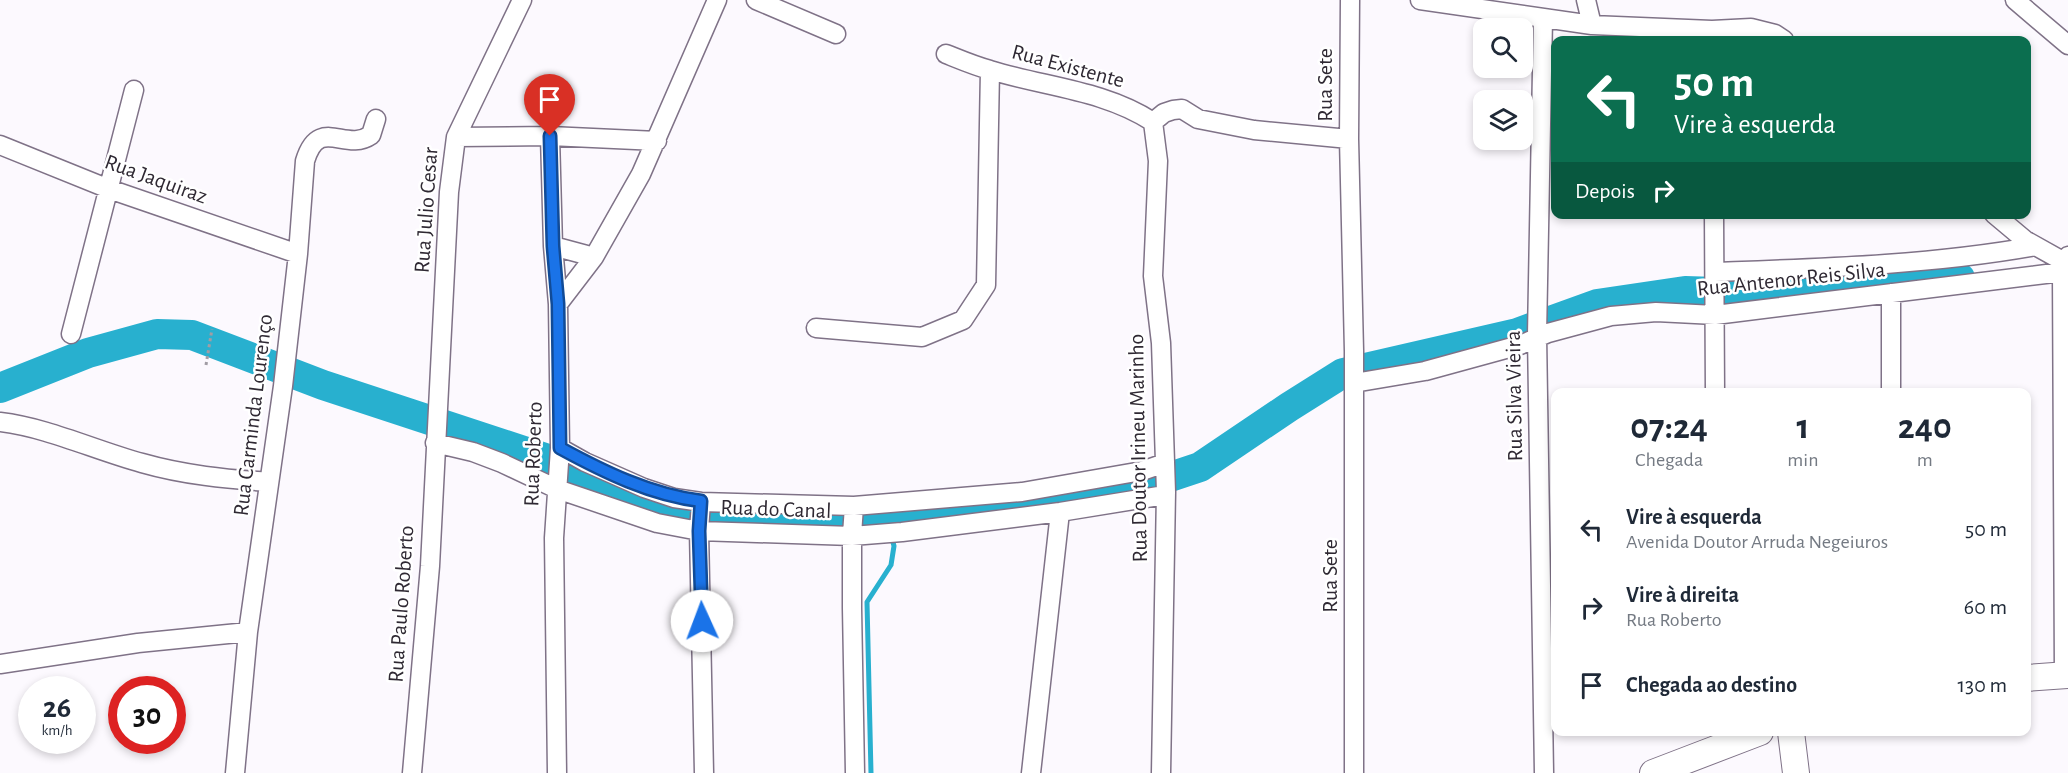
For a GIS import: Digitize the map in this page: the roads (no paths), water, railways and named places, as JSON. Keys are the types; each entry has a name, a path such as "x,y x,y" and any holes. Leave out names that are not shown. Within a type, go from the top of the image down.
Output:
{"street":[{"name":"Rua Julio Cesar","path":"435,441 439,405 449,192 456,137 522,0"},
{"path":"558,304 594,257 641,174 716,0"},
{"path":"756,0 836,34"},
{"name":"Rua Sete","path":"1350,0 1348,138 1354,351 1354,773"},
{"path":"1420,0 1592,25 1712,35 1751,28 1778,36"},
{"path":"1586,0 1592,25"},
{"path":"2015,0 2068,45"},
{"name":"Rua Silva Vieira","path":"1543,18 1537,337 1544,773"},
{"name":"Rua Existente","path":"946,54 990,70 1077,90 1116,102 1154,122"},
{"path":"816,328 922,337 963,320 986,285 990,70"},
{"path":"71,334 134,90"},
{"path":"1154,122 1164,113 1182,110 1198,119 1254,130 1348,138"},
{"name":"Rua Carminda Lourenço","path":"235,773 248,632 283,386 298,254 305,161 309,148 316,140 327,137 365,140 371,135 376,119"},
{"name":"Rua Doutor Irineu Marinho","path":"1154,122 1158,161 1153,276 1161,344 1165,465 1161,773"},
{"path":"456,137 550,136 657,141"},
{"name":"Rua Roberto","path":"550,136 553,246 558,304 560,452 554,538 557,773"},
{"name":"Rua Jaquiraz","path":"0,145 109,189 298,254"},
{"path":"1714,219 1715,388"},
{"path":"2000,219 2025,240 2065,263 2066,675 2031,678"},
{"path":"553,246 594,257"},
{"path":"1715,276 1874,266 1980,256 2036,246"},
{"name":"Rua Antenor Reis Silva","path":"1354,381 1425,371 1520,345 1548,333 1611,316 1656,312 1715,311 1891,293 2065,263"},
{"path":"1891,293 1891,388"},
{"path":"0,422 45,431 177,473 269,482"},
{"name":"Rua do Canal","path":"435,441 473,452 557,487 657,523 699,529 852,535 902,532 1060,512 1165,493"},
{"name":"Rua Paulo Roberto","path":"412,773 430,566 435,441"},
{"path":"560,452 644,488 701,504 854,507 1022,492 1165,465"},
{"path":"701,504 699,529 704,773"},
{"path":"854,507 852,535 855,773"},
{"path":"1031,773 1060,512"},
{"path":"0,664 138,643 248,632"},
{"path":"1653,773 1714,741 1740,736"},
{"path":"1791,736 1796,773"}],"waterway":[{"path":"0,388 88,353 157,334 192,335 323,385 548,459 664,517 835,520 895,517 1140,487 1200,467 1343,373 1517,333 1597,304 1685,291 1750,293 1792,287 1884,284 1960,278"},
{"path":"871,773 867,602 891,565 894,546 886,517"}]}
